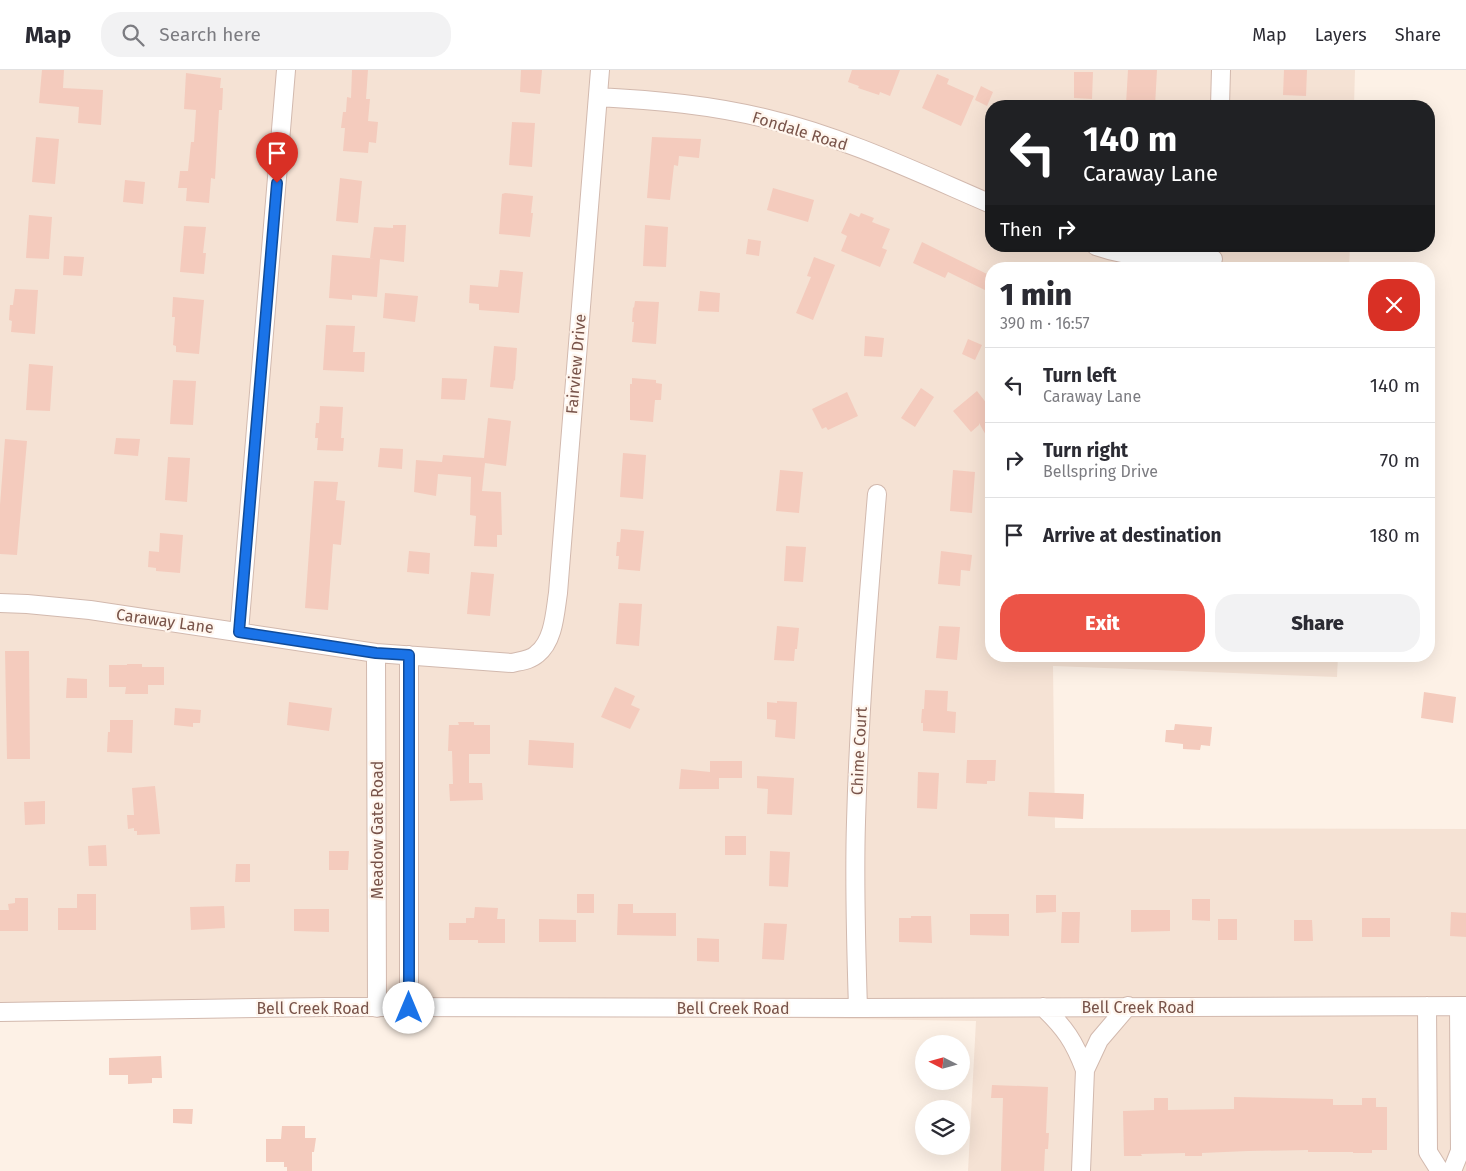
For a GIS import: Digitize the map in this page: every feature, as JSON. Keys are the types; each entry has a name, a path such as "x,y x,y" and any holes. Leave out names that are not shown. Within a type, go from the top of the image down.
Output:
{"street":[{"path":"239,632 286,70"},
{"name":"Fairview Drive","path":"537,654 548,639 556,610 558,593 600,70"},
{"path":"1220,100 1221,70"},
{"name":"Fondale Road","path":"598,97 663,102 767,118 815,132 985,201"},
{"path":"1121,252 1173,259 1213,258"},
{"name":"Chime Court","path":"858,1008 856,824 860,722 877,494"},
{"name":"Caraway Lane","path":"0,603 90,610 376,653 512,663 525,660 537,654"},
{"name":"Meadow Gate Road","path":"376,653 377,1008"},
{"name":"Meadow Gate Road","path":"409,655 409,1008"},
{"path":"1085,1070 1099,1040 1128,1006"},
{"path":"1427,1006 1428,1152 1440,1171"},
{"path":"1452,1171 1460,1151 1463,1006"},
{"name":"Bell Creek Road","path":"0,1012 327,1007 1463,1006"},
{"path":"1043,1007 1070,1037 1085,1070 1081,1171"}],"shaded area":[{"path":"0,70 1355,70 1354,100 985,100 985,252 1350,252 1349,262 985,262 985,662 1338,662 1337,677 1053,666 1055,828 1466,829 1466,1171 968,1171 976,1021 0,1005"}],"building":[{"path":"42,70 64,70 63,88 103,90 101,125 78,123 79,107 39,103"},
{"path":"352,70 368,70 366,99 370,99 368,121 378,122 376,143 369,142 368,153 343,151 345,128 341,128 343,112 346,112 347,97 351,98"},
{"path":"521,70 542,70 540,94 520,92"},
{"path":"852,70 900,70 890,96 880,92 879,95 858,88 859,86 848,82"},
{"path":"1128,70 1157,70 1155,100 1126,100"},
{"path":"1284,70 1307,70 1306,96 1283,95"},
{"path":"1074,72 1093,72 1092,99 1074,98"},
{"path":"186,73 221,78 220,88 223,88 222,110 219,110 215,179 211,178 209,203 186,201 187,188 178,188 180,171 188,171 191,142 194,142 196,110 184,109"},
{"path":"937,74 949,79 947,84 974,96 961,126 922,108"},
{"path":"981,86 993,92 990,100 985,100 985,105 975,100"},
{"path":"512,122 535,123 532,167 509,165"},
{"path":"36,137 59,139 55,184 32,182"},
{"path":"652,137 701,139 699,158 679,156 678,166 674,165 670,200 647,198"},
{"path":"340,178 362,181 358,223 336,221"},
{"path":"125,180 145,182 143,204 123,202"},
{"path":"773,188 814,200 808,222 767,210"},
{"path":"502,194 533,196 530,237 499,234"},
{"path":"850,213 859,217 861,213 874,218 872,222 890,229 882,248 887,250 880,267 841,251 847,236 841,233"},
{"path":"29,215 52,217 49,259 26,258"},
{"path":"393,225 406,225 404,262 370,258 374,227 393,228"},
{"path":"645,225 668,227 666,267 643,266"},
{"path":"184,226 206,227 203,253 206,253 204,274 180,272"},
{"path":"748,239 761,241 759,256 746,254"},
{"path":"922,242 985,273 985,290 948,272 945,278 913,263"},
{"path":"332,255 380,259 377,297 352,295 352,300 329,298"},
{"path":"64,256 84,257 82,276 63,275"},
{"path":"814,257 835,265 813,320 796,313 811,277 807,276"},
{"path":"500,270 523,272 519,313 479,310 479,304 469,303 470,285 498,287"},
{"path":"15,289 38,290 35,334 11,332 12,321 9,320 10,305 13,305"},
{"path":"700,291 720,293 719,312 698,311"},
{"path":"385,293 418,296 415,322 383,318"},
{"path":"173,297 204,300 199,354 176,352 176,346 173,345 175,317 172,317"},
{"path":"635,301 659,302 656,344 632,342 633,307"},
{"path":"326,325 355,326 353,352 365,352 364,372 323,370"},
{"path":"865,336 884,338 882,357 864,356"},
{"path":"968,339 982,345 975,360 962,354"},
{"path":"494,346 517,348 513,389 490,387"},
{"path":"29,364 53,366 50,411 26,410"},
{"path":"442,378 467,379 465,400 441,399"},
{"path":"632,378 656,380 656,383 662,384 661,400 655,400 653,422 630,420 630,384 632,384"},
{"path":"173,380 196,381 193,425 170,424"},
{"path":"921,388 934,397 915,427 901,418"},
{"path":"977,391 985,401 985,434 979,423 971,432 953,411"},
{"path":"847,392 858,416 828,430 826,427 822,429 812,409"},
{"path":"320,406 343,407 341,438 344,438 343,451 317,450 318,438 315,438 316,423 319,423"},
{"path":"488,418 511,421 506,466 485,463 482,491 501,492 502,535 497,535 497,547 474,546 476,516 470,515 471,477 438,474 436,496 414,492 416,460 442,462 443,455 484,458"},
{"path":"116,438 140,439 138,456 114,454"},
{"path":"5,439 27,441 17,555 0,554 0,505"},
{"path":"380,448 403,449 402,469 378,467"},
{"path":"623,453 646,455 643,499 620,497"},
{"path":"168,457 190,458 187,502 165,500"},
{"path":"780,470 803,472 799,513 776,511"},
{"path":"953,470 975,472 972,513 950,511"},
{"path":"314,481 338,482 336,500 345,501 341,545 333,544 328,610 305,608"},
{"path":"621,529 644,531 640,571 618,569 619,556 616,556 617,542 620,542"},
{"path":"160,533 183,535 180,573 156,571 156,568 148,567 149,551 159,552"},
{"path":"786,546 806,547 803,582 784,581"},
{"path":"409,551 430,553 429,574 407,572"},
{"path":"941,551 972,555 970,571 961,570 960,586 938,584"},
{"path":"471,572 494,574 490,616 467,614"},
{"path":"619,603 642,604 639,646 616,644"},
{"path":"777,626 799,628 794,661 774,660"},
{"path":"939,626 960,627 957,660 936,658"},
{"path":"5,651 29,651 30,759 7,759"},
{"path":"142,664 142,667 164,667 164,685 148,685 148,694 125,694 126,687 109,687 109,665"},
{"path":"67,678 87,679 87,698 66,698"},
{"path":"615,687 635,696 631,705 640,709 630,729 601,717"},
{"path":"925,690 948,691 947,711 956,712 955,733 923,731 923,723 921,723"},
{"path":"1424,692 1456,697 1453,723 1421,718"},
{"path":"777,701 797,702 795,739 775,737 776,720 767,719 767,702 777,703"},
{"path":"289,702 332,708 329,731 287,725"},
{"path":"175,708 201,710 200,723 193,723 193,727 174,725"},
{"path":"110,720 133,720 132,753 107,752"},
{"path":"458,722 490,725 490,754 469,754 469,783 482,783 483,800 450,801 449,784 453,784 452,751 448,751 449,725 459,725"},
{"path":"1175,724 1212,727 1210,746 1201,745 1200,750 1183,749 1183,744 1165,742 1166,730 1174,730"},
{"path":"529,740 574,743 573,768 528,765"},
{"path":"967,760 996,760 995,781 987,781 987,784 966,783"},
{"path":"710,761 742,761 742,778 719,778 719,789 679,789 681,769 710,772"},
{"path":"918,772 939,773 937,809 917,808"},
{"path":"757,776 794,778 792,815 767,814 768,789 757,788"},
{"path":"155,786 160,834 137,835 137,831 134,831 134,828 128,829 127,815 134,815 132,788"},
{"path":"1029,792 1084,794 1083,819 1028,816"},
{"path":"45,801 45,824 25,825 24,802"},
{"path":"725,836 746,836 746,855 725,855"},
{"path":"106,845 107,866 89,866 88,846"},
{"path":"329,851 349,851 348,870 329,870"},
{"path":"770,851 790,852 788,887 769,886"},
{"path":"236,864 250,864 250,882 235,882"},
{"path":"77,894 96,894 96,930 58,930 58,908 77,908"},
{"path":"577,894 594,894 594,913 577,913"},
{"path":"1036,895 1056,895 1056,912 1036,913"},
{"path":"15,898 28,898 28,931 0,931 0,910 9,910 8,904 15,903"},
{"path":"1192,899 1210,899 1210,921 1192,920"},
{"path":"618,904 633,904 633,913 676,913 676,936 617,935"},
{"path":"224,906 225,928 191,930 190,907"},
{"path":"475,907 498,908 497,919 505,919 505,943 478,943 478,940 449,940 449,923 466,923 466,918 474,918"},
{"path":"294,909 329,909 329,932 294,931"},
{"path":"1131,910 1170,910 1170,931 1131,932"},
{"path":"1062,912 1080,912 1079,943 1061,943"},
{"path":"1451,912 1466,913 1466,937 1450,936"},
{"path":"970,914 1009,914 1009,936 970,935"},
{"path":"911,916 931,916 932,943 899,942 899,918 911,918"},
{"path":"1362,918 1390,918 1390,937 1362,937"},
{"path":"539,919 576,920 576,942 539,942"},
{"path":"1218,919 1237,919 1237,940 1218,940"},
{"path":"1294,920 1312,920 1313,941 1294,941"},
{"path":"764,923 787,924 784,960 762,959"},
{"path":"697,938 719,939 719,962 697,961"},
{"path":"161,1056 162,1078 152,1078 152,1083 128,1084 128,1075 109,1075 109,1058"},
{"path":"992,1085 1048,1087 1046,1133 1049,1133 1048,1149 1045,1149 1044,1171 1001,1171 1003,1098 991,1098"},
{"path":"1234,1097 1333,1099 1333,1105 1362,1105 1362,1098 1376,1098 1376,1107 1387,1107 1387,1150 1372,1150 1372,1153 1308,1152 1308,1150 1202,1153 1202,1156 1185,1156 1185,1153 1124,1156 1123,1111 1154,1110 1154,1098 1168,1098 1168,1110 1234,1109"},
{"path":"173,1109 193,1109 192,1124 173,1123"},
{"path":"282,1126 305,1126 305,1138 316,1138 314,1152 312,1152 312,1171 287,1171 287,1167 284,1167 284,1162 266,1162 266,1139 281,1139"}],"route":[{"path":"277,183 239,632 376,653 409,655 409,1008"}]}
